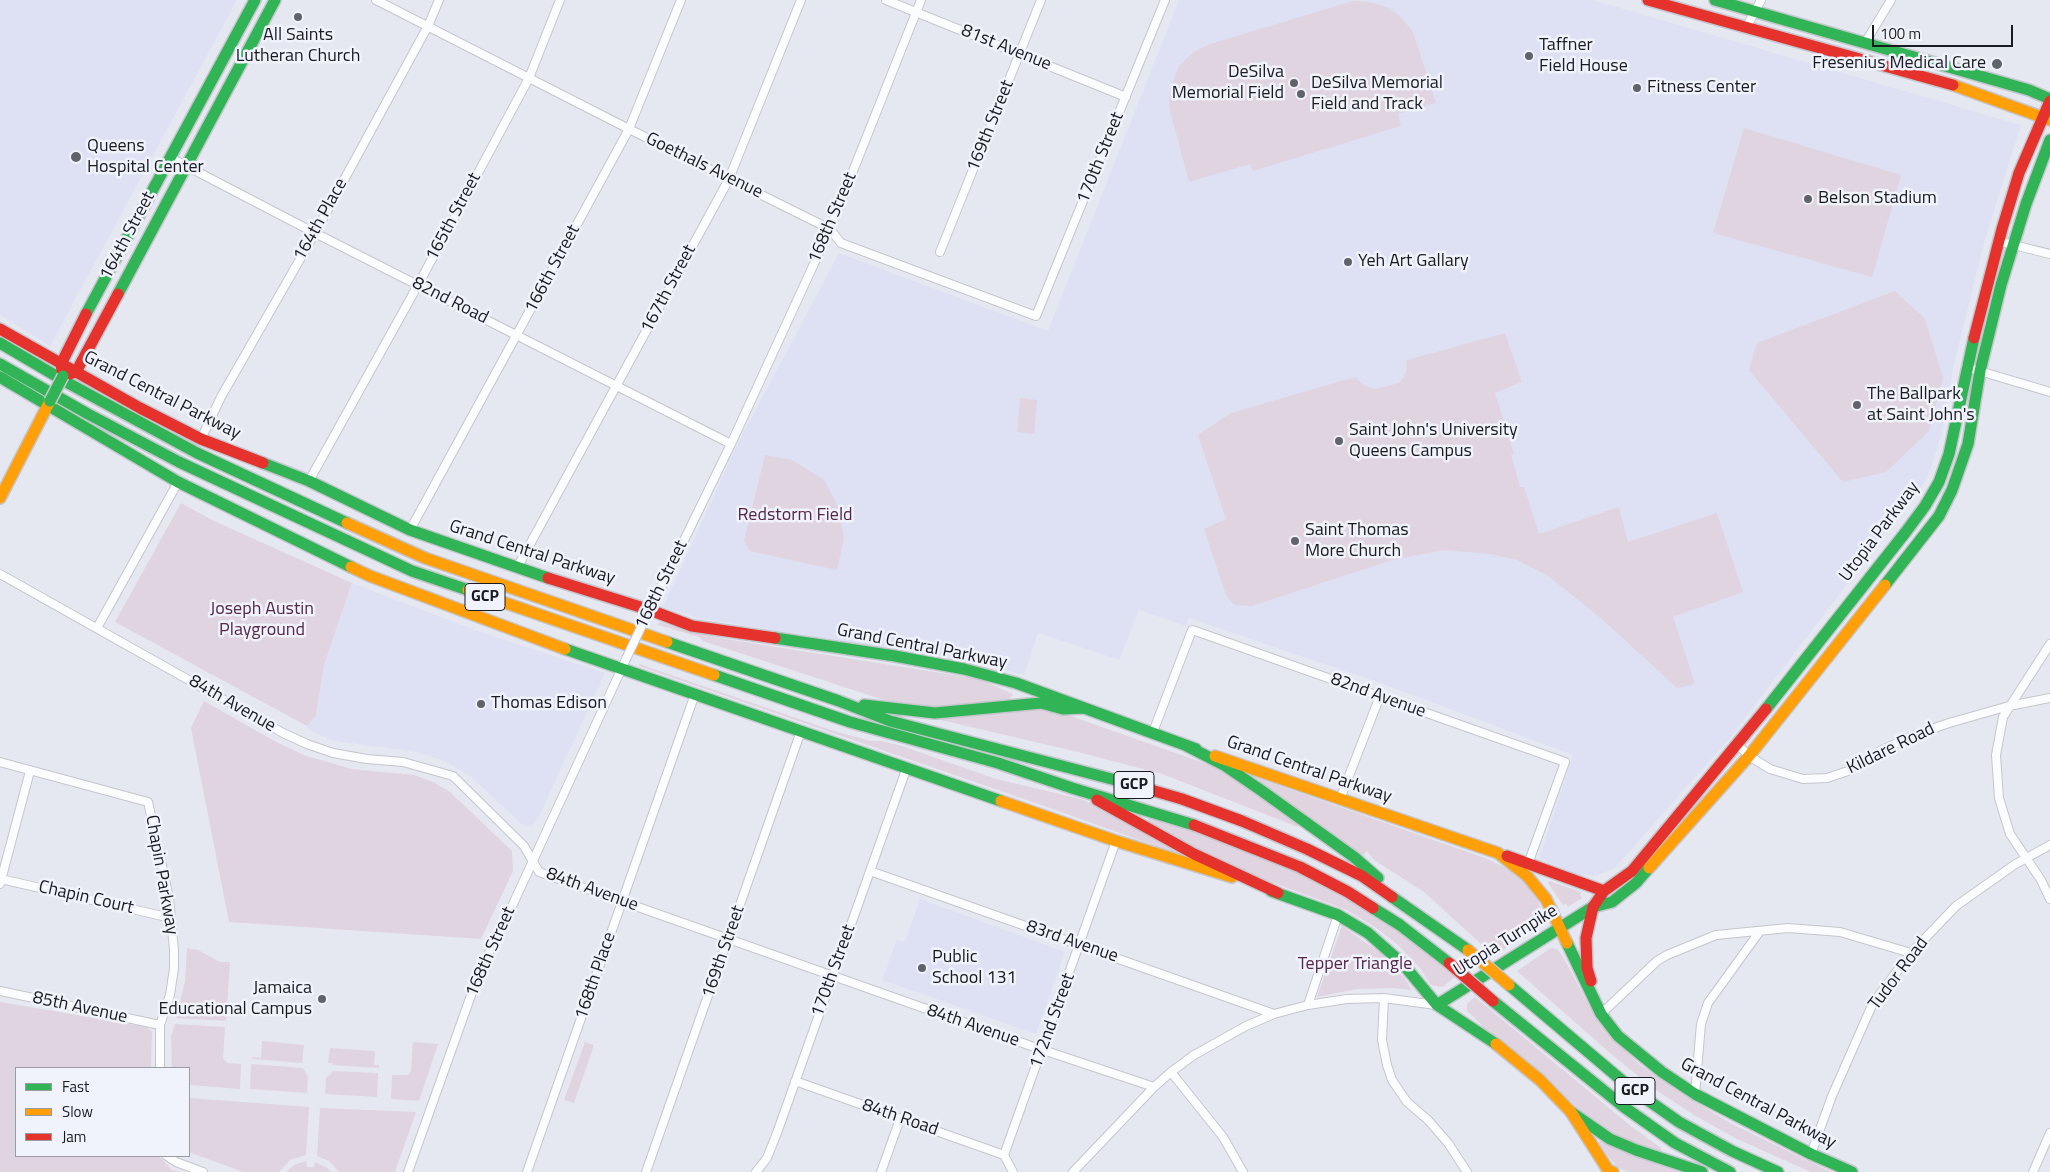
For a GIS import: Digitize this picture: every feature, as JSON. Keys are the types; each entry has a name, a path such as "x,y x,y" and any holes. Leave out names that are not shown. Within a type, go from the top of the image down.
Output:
{"main road":[{"name":"164th Street","path":"61,364 109,269 255,0"},
{"name":"164th Street","path":"76,372 275,0"},
{"path":"1648,0 1952,85 2046,119"},
{"path":"1715,0 2029,90 2050,100"},
{"name":"Utopia Parkway","path":"1593,907 1604,891 1620,881 1632,870 1738,746 1925,506 1939,482 1949,454 1966,367 1998,240 2019,173 2046,119 2050,100"},
{"name":"Utopia Parkway","path":"1593,907 1612,902 1636,883 1749,756 1938,516 1952,490 1968,444 1980,371 2001,285 2026,204 2050,140"},
{"name":"Grand Central Parkway","path":"0,329 201,439 309,482 410,530 647,614 692,626 895,656 964,669 1016,683 1187,746 1498,853 1526,876 1546,899 1601,1014 1618,1036 1662,1072 1695,1094 1811,1154 1852,1172"},
{"name":"Grand Central Parkway","path":"0,343 84,392 189,448 397,546 440,563 840,701 890,721 1182,799 1242,821 1306,849 1362,876 1412,909 1468,950 1632,1089 1679,1122 1732,1151 1778,1172"},
{"name":"GCP","path":"0,364 88,414 179,462 380,558 412,571 801,706 898,736 998,763 1072,788 1183,821 1300,867 1348,892 1400,925 1624,1107 1675,1142 1730,1172"},
{"path":"0,498 64,376 61,364"},
{"path":"64,376 76,372"},
{"path":"0,377 49,404 178,482 370,576 624,664 696,694 801,731 1116,841 1278,893 1338,915 1368,933 1403,964 1438,1006 1506,1051 1540,1080 1571,1112 1610,1171"},
{"path":"840,701 912,712 935,713 1041,703 1063,708 1084,708"},
{"path":"1187,746 1224,765 1354,857 1412,909"},
{"path":"1072,788 1194,854 1278,893"},
{"path":"1498,853 1604,891"},
{"path":"1593,907 1586,938 1587,968 1601,1014"},
{"name":"Utopia Turnpike","path":"1438,1006 1593,907"},
{"path":"1571,1112 1610,1139 1636,1150 1702,1172"}],"street":[{"name":"Goethals Avenue","path":"376,0 830,229 840,243 1036,316"},
{"name":"164th Place","path":"201,439 221,397 315,233 428,26 439,0"},
{"name":"165th Street","path":"309,482 418,285 529,78 560,0"},
{"name":"166th Street","path":"410,530 629,129 681,0"},
{"name":"167th Street","path":"517,568 729,179 801,0"},
{"name":"81st Avenue","path":"886,0 1126,97"},
{"name":"168th Street","path":"408,1172 480,970 647,614 731,444 830,229 922,0"},
{"name":"169th Street","path":"940,252 1041,0"},
{"name":"170th Street","path":"1036,316 1165,0"},
{"path":"1746,28 1761,0"},
{"path":"1865,43 1891,0"},
{"name":"82nd Road","path":"169,157 731,444"},
{"path":"1998,240 2015,243 2050,254"},
{"path":"1966,367 2050,392"},
{"path":"98,628 178,482"},
{"name":"84th Avenue","path":"0,574 283,733 307,744 332,753 367,759 403,762 453,776 524,846 539,872 728,940 1154,1087"},
{"name":"82nd Avenue","path":"1153,732 1192,630 1380,696 1565,762 1528,864"},
{"path":"2050,644 2009,706 2002,721 1996,754 1999,798 2010,834 2041,880 2050,898"},
{"name":"168th Place","path":"527,1172 696,694"},
{"path":"1340,799 1380,696"},
{"name":"Kildare Road","path":"1738,746 1749,756 1770,769 1803,779 1827,778 1848,771 1882,750 1917,734 2009,706 2050,698"},
{"name":"169th Street","path":"646,1172 801,731"},
{"name":"Chapin Parkway","path":"0,762 148,802 169,898 174,968 170,995 160,1025 160,1067"},
{"name":"170th Street","path":"756,1172 771,1150 907,767"},
{"path":"1,882 30,771"},
{"name":"172nd Street","path":"1004,1155 1116,841"},
{"name":"Tudor Road","path":"1811,1154 1832,1096 1873,1003 1911,953 1956,906 2026,858 2050,845"},
{"name":"83rd Avenue","path":"870,872 1274,1014"},
{"name":"Chapin Court","path":"1,882 171,918"},
{"path":"1308,1005 1338,915"},
{"path":"1601,1014 1657,961 1716,935 1788,928 1840,932 1911,953"},
{"path":"1695,1094 1701,1024 1708,1003 1760,931"},
{"name":"85th Avenue","path":"0,991 160,1025"},
{"path":"1384,998 1382,1040 1385,1060 1392,1080 1408,1102 1428,1120 1448,1143 1467,1172"},
{"path":"1073,1172 1154,1087 1171,1072 1218,1040 1274,1014 1308,1005 1347,999 1384,998 1438,1006"},
{"path":"1171,1072 1223,1137 1243,1172"},
{"name":"84th Road","path":"795,1081 1004,1155"},
{"path":"881,1172 900,1119"},
{"path":"2033,1172 2050,1133"},
{"path":"1004,1155 1013,1172"},
{"path":"168,1157 176,1162 203,1172"}],"shaded area":[{"name":"Queens Hospital Center","path":"0,0 237,0 50,346 0,315"},
{"name":"Saint John's University Queens Campus","path":"1179,0 1593,0 2021,125 1985,239 1953,369 1941,437 1927,479 1730,738 1614,869 1593,876 1576,874 1539,859 1573,755 1383,684 1189,618 1186,626 1139,610 1119,660 1038,633 1024,675 973,661 701,619 663,607 737,445 839,253 1048,331"},
{"path":"352,583 472,629 605,673 537,821 532,826 525,826 520,823 473,778 445,761 416,752 335,741 310,731 307,726 316,715 324,665"},
{"path":"920,899 1065,952 1036,1034 882,980 897,940 905,942"}],"green space":[{"name":"DeSilva Memorial Field and Track","path":"1353,1 1370,2 1388,8 1401,17 1413,32 1436,103 1398,114 1401,126 1253,171 1250,164 1189,182 1169,107 1170,89 1179,66 1194,52 1210,44"},
{"name":"Belson Stadium","path":"1744,128 1901,175 1872,277 1713,233"},
{"name":"The Ballpark at Saint John's","path":"1895,291 1925,319 1943,378 1929,431 1886,472 1843,482 1749,370 1757,343"},
{"path":"1505,333 1522,382 1495,393 1514,454 1511,455 1520,487 1524,487 1539,534 1619,507 1628,542 1717,513 1743,592 1673,617 1695,684 1677,688 1602,619 1547,575 1517,560 1490,554 1444,550 1392,560 1252,606 1234,605 1226,595 1204,529 1226,519 1198,435 1231,413 1355,377 1364,385 1375,389 1399,383 1406,373 1407,360"},
{"path":"1020,398 1037,400 1034,434 1017,432"},
{"name":"Redstorm Field","path":"765,455 792,460 824,480 839,508 844,538 837,570 750,551 744,541"},
{"name":"Joseph Austin Playground","path":"181,503 214,521 352,583 324,665 316,715 307,726 115,622"},
{"path":"659,622 692,632 726,639 979,679 1013,694 1008,701 947,709 902,706 703,641 699,637 658,625"},
{"path":"639,664 834,731 871,741 882,741 902,746 996,779 1081,799 1111,812 1206,864 639,666"},
{"path":"204,701 278,743 306,756 352,769 414,775 433,782 450,792 512,851 513,871 481,939 229,922 191,728"},
{"path":"1040,707 1218,768 1298,822 1298,827 1162,774 928,717"},
{"path":"1246,774 1485,858 1506,868 1524,883 1538,899 1542,913 1531,932 1497,954 1495,952 1492,954 1424,892 1374,860 1367,851 1362,857"},
{"path":"1149,818 1195,830 1301,874 1385,919 1457,976 1442,987 1431,985 1420,968 1397,944 1375,927 1347,910 1231,867 1148,822"},
{"path":"1549,881 1581,892 1582,898 1568,907 1566,904 1563,905 1548,883"},
{"name":"Tepper Triangle","path":"1342,926 1383,955 1405,979 1412,990 1392,988 1357,989 1317,997"},
{"path":"187,948 198,950 220,962 230,962 226,1021 176,1018 185,981"},
{"path":"1551,948 1557,949 1562,955 1596,1018 1612,1038 1640,1065 1730,1123 1831,1172 1811,1172 1737,1139 1694,1115 1653,1088 1610,1053 1517,971"},
{"path":"1475,997 1632,1127 1661,1148 1660,1154 1626,1142 1584,1114 1530,1063 1480,1028 1482,1025 1467,1011 1467,1004"},
{"path":"0,1002 147,1027 152,1032 151,1067 15,1067 15,1157 160,1157 172,1170 181,1172 0,1172"},
{"path":"175,1024 225,1027 223,1058 227,1063 241,1064 240,1089 190,1085 190,1067 172,1067 171,1037"},
{"path":"262,1041 304,1045 302,1063 252,1059 252,1057 261,1058"},
{"path":"413,1042 438,1044 419,1101 391,1099 392,1075 407,1075 411,1072"},
{"path":"585,1042 594,1045 574,1103 564,1100"},
{"path":"330,1048 375,1051 374,1065 379,1065 379,1068 333,1065 328,1063"},
{"path":"251,1064 303,1068 308,1077 307,1093 250,1089"},
{"path":"333,1071 378,1073 377,1097 325,1094 326,1077"},
{"path":"190,1098 309,1107 306,1155 290,1160 279,1172 243,1172 190,1152"},
{"path":"320,1108 416,1112 395,1172 339,1172 329,1161 317,1156"},
{"path":"1604,1140 1690,1172 1629,1172 1618,1168 1598,1142"},
{"path":"306,1161 307,1167 314,1167 315,1162 326,1167 331,1172 286,1172 294,1165"}],"traffic: fast":[{"path":"86,314 255,0"},
{"path":"118,294 275,0"},
{"path":"1715,0 2029,90 2050,99"},
{"path":"1885,585 1939,516 1952,490 1968,444 1980,371 2001,285 2026,204 2050,140"},
{"path":"1766,709 1905,533 1925,506 1939,482 1949,454 1974,338"},
{"path":"0,343 68,383 197,453 347,523"},
{"path":"0,364 88,414 179,462 412,571 468,590"},
{"path":"50,401 63,376"},
{"path":"0,377 178,482 351,567"},
{"path":"263,463 309,481 410,530 548,578"},
{"path":"775,638 895,656 964,669 1016,683 1196,749"},
{"path":"667,642 839,701 890,721 1127,783"},
{"path":"565,649 1001,801"},
{"path":"714,675 850,722 998,763 1072,788 1194,825"},
{"path":"864,705 935,713 1041,703 1063,709 1084,708"},
{"path":"1187,746 1224,765 1262,791 1354,857 1378,878"},
{"path":"1437,1005 1593,907 1612,902 1636,883 1649,868"},
{"path":"1271,891 1338,915 1368,933 1403,964 1437,1005 1496,1044"},
{"path":"1392,897 1468,950"},
{"path":"1373,908 1400,925 1449,963"},
{"path":"1567,943 1601,1014 1618,1036 1662,1072 1695,1094 1811,1154 1852,1172"},
{"path":"1509,985 1632,1089 1679,1122 1732,1151 1778,1172"},
{"path":"1493,1001 1624,1107 1675,1143 1730,1172"},
{"path":"1571,1112 1610,1139 1636,1150 1702,1172"}],"traffic: slow":[{"path":"1953,85 2050,120"},
{"path":"0,498 50,401"},
{"path":"347,523 425,558 667,642"},
{"path":"351,567 370,576 565,649"},
{"path":"1649,868 1749,756 1885,585"},
{"path":"468,590 714,675"},
{"path":"1215,756 1498,853 1527,876 1546,899 1567,943"},
{"path":"1001,801 1116,841 1232,877"},
{"path":"1468,950 1509,985"},
{"path":"1496,1044 1540,1080 1571,1112 1608,1170 1613,1172"}],"traffic: jam":[{"path":"1648,0 1953,85"},
{"path":"1974,338 2002,229 2019,173 2050,101"},
{"path":"86,314 61,364 63,376 76,372 118,294"},
{"path":"0,329 140,408 201,439 263,463"},
{"path":"548,578 650,610 692,626 775,638"},
{"path":"1591,981 1587,968 1586,938 1593,907 1604,891 1632,871 1766,709"},
{"path":"1127,783 1182,799 1242,821 1307,849 1362,876 1392,897"},
{"path":"1097,800 1194,854 1278,893"},
{"path":"1194,825 1300,867 1348,892 1373,908"},
{"path":"1507,856 1604,891"},
{"path":"1449,963 1493,1001"}],"place":[{"name":"All Saints Lutheran Church","path":"298,17"},
{"name":"Taffner Field House","path":"1529,56"},
{"name":"Fresenius Medical Care","path":"1997,64"},
{"name":"DeSilva Memorial Field","path":"1294,83"},
{"name":"Fitness Center","path":"1637,88"},
{"name":"DeSilva Memorial Field and Track","path":"1301,94"},
{"name":"Queens Hospital Center","path":"76,157"},
{"name":"Belson Stadium","path":"1808,199"},
{"name":"Yeh Art Gallary","path":"1348,262"},
{"name":"The Ballpark at Saint John's","path":"1857,405"},
{"name":"Saint John's University Queens Campus","path":"1339,441"},
{"name":"Saint Thomas More Church","path":"1295,541"},
{"name":"Thomas Edison","path":"481,704"},
{"name":"Public School 131","path":"922,968"},
{"name":"Jamaica Educational Campus","path":"322,999"}]}
